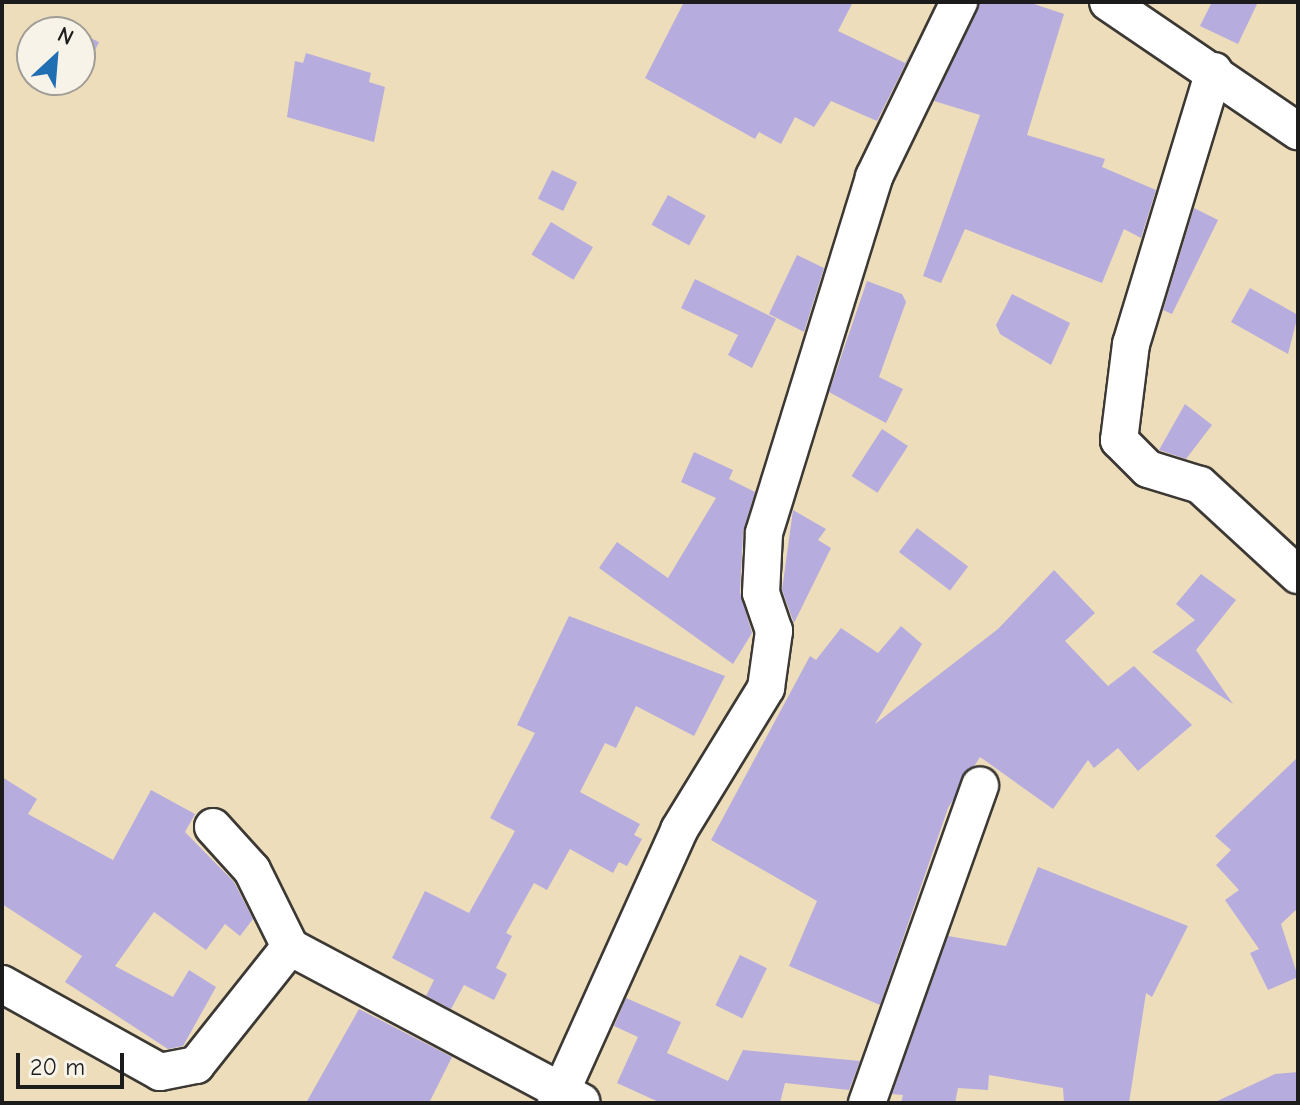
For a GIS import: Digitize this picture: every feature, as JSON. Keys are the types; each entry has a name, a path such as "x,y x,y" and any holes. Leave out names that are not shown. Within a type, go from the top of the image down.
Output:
{"street":[{"path":"213,827 252,870 290,947 566,1100 679,830 766,688 774,631 761,593 764,533 874,177 959,2"},
{"path":"1108,2 1214,71 1298,131"},
{"path":"1214,71 1131,344 1119,440 1148,469 1200,485 1298,575"},
{"path":"867,1103 980,785"},
{"path":"2,984 160,1072 196,1065 290,947"}],"building":[{"path":"684,2 853,2 838,31 905,63 913,49 877,121 831,101 814,127 795,117 781,144 759,132 755,139 645,78"},
{"path":"980,2 1028,2 1064,14 1027,135 1105,159 1102,167 1156,190 1141,238 1124,229 1102,283 965,229 941,283 923,276 980,115 934,101"},
{"path":"1212,2 1258,2 1238,44 1200,26"},
{"path":"306,53 371,73 369,82 385,87 374,142 287,117 295,61 303,63"},
{"path":"552,170 577,182 563,211 538,199"},
{"path":"668,195 706,216 689,246 652,225"},
{"path":"1194,208 1218,220 1172,314 1163,310"},
{"path":"551,222 593,247 573,280 531,255"},
{"path":"797,255 824,268 804,332 769,314"},
{"path":"695,279 776,319 752,368 728,355 738,335 681,308"},
{"path":"867,281 902,294 906,302 879,377 903,389 886,423 829,392"},
{"path":"1250,288 1298,315 1288,354 1231,322"},
{"path":"1012,294 1070,323 1051,365 1000,334 996,325"},
{"path":"1185,404 1212,425 1186,459 1159,450"},
{"path":"882,429 908,446 877,493 852,476"},
{"path":"694,452 733,470 729,479 755,492 743,532 740,592 752,633 733,664 599,568 617,542 668,578 716,498 681,482"},
{"path":"793,510 826,529 818,540 831,548 794,623 782,590"},
{"path":"917,528 968,567 950,590 899,552"},
{"path":"1054,570 1095,613 1065,641 1108,686 1134,666 1192,725 1138,771 1118,748 1094,768 1088,760 1053,809 980,757 948,808 880,1005 789,966 817,901 711,840 810,656 816,660 841,628 878,653 901,626 922,644 875,724 998,629"},
{"path":"1201,574 1236,600 1196,650 1233,704 1152,652 1195,620 1176,604"},
{"path":"569,616 725,676 694,736 636,706 616,748 605,743 580,792 640,824 634,835 642,839 627,866 619,862 613,873 570,849 547,890 534,883 506,933 512,936 496,968 507,974 494,1000 464,985 451,1009 426,996 434,980 392,958 425,891 469,913 515,831 490,818 535,733 517,725"},
{"path":"1298,757 1298,908 1281,924 1298,977 1268,990 1250,953 1259,949 1225,900 1239,890 1216,865 1231,850 1215,836"},
{"path":"2,777 37,799 28,814 113,860 151,790 195,814 185,832 234,882 253,919 240,936 225,924 206,950 154,912 115,966 173,997 189,970 216,987 183,1046 168,1049 65,982 82,956 2,904"},
{"path":"1038,867 1188,926 1152,997 1146,993 1129,1103 1064,1103 1063,1088 989,1075 988,1090 958,1088 955,1103 901,1103 903,1095 892,1094 948,936 1006,946"},
{"path":"740,955 767,968 742,1018 715,1005"},
{"path":"626,998 681,1022 667,1053 728,1081 743,1050 860,1061 849,1090 785,1083 780,1103 661,1103 617,1083 638,1037 614,1026"},
{"path":"359,1009 452,1057 429,1103 306,1103"},
{"path":"1298,1072 1298,1103 1213,1103 1275,1074"}]}
